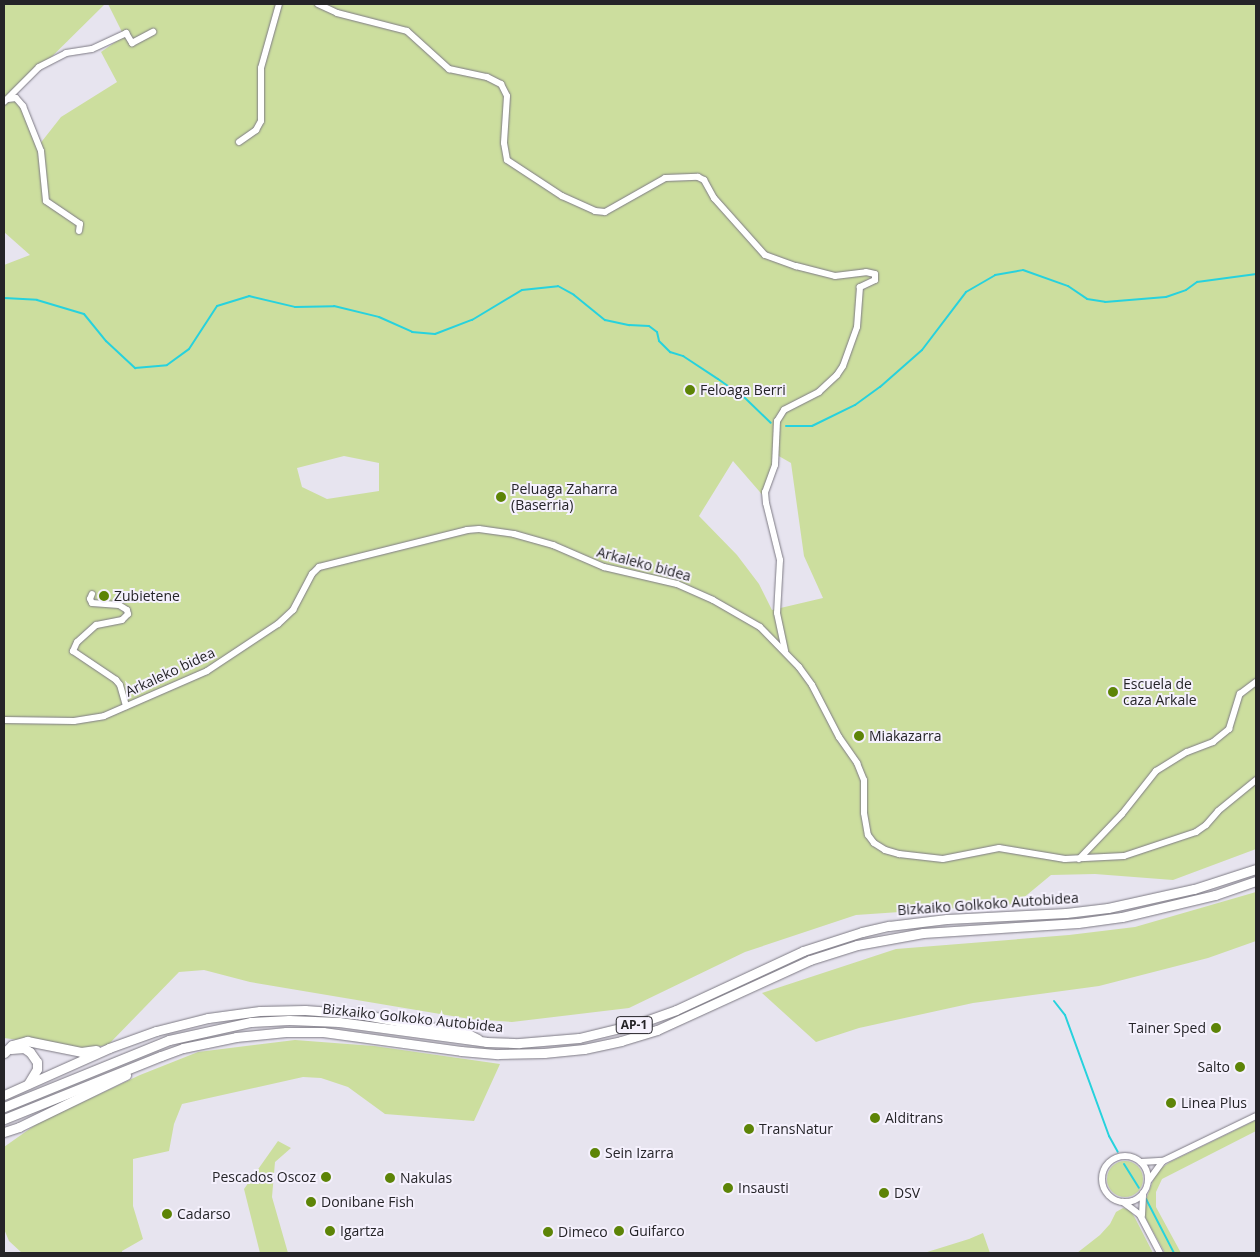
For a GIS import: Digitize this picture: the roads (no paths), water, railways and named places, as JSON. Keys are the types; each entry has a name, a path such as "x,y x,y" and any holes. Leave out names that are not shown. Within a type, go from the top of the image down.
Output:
{"highway":[{"name":"Bizkaiko Golkoko Autobidea","path":"4,1107 169,1040 250,1022 289,1020 339,1022 486,1042 519,1043 580,1038 637,1024 676,1010 803,951 871,930 947,919 1066,913 1108,908 1194,889 1256,868"},
{"name":"Bizkaiko Golkoko Autobidea","path":"4,1119 183,1048 210,1042 286,1032 358,1036 479,1053 536,1054 584,1049 621,1042 656,1030 810,960 857,945 923,933 1078,923 1122,917 1215,895 1256,880"},
{"path":"4,1095 108,1048 156,1031 208,1018 260,1012 305,1010 359,1014 468,1034 486,1042"},
{"path":"26,1086 34,1076 37,1062 30,1052 24,1048 11,1049 4,1053 12,1045 27,1042 81,1052 108,1048"},
{"path":"4,1132 19,1127 130,1074 137,1065"},
{"path":"4,1140 19,1127"}],"street":[{"path":"239,142 256,130 261,121 261,68 279,4"},
{"path":"318,4 337,13 407,31 449,69 487,77 500,84 507,96 504,143 507,160 562,196 595,211 605,212 665,178 698,177 704,180 714,198 765,254 796,266 835,276 866,272 875,274 875,280 860,287 856,327 843,366 837,375 819,392 779,414 775,434 775,466 766,492 766,503 780,560 777,613 785,652"},
{"path":"6,101 39,67 66,53 92,49 126,32 132,43 153,32"},
{"path":"6,101 16,98 23,106 41,151 46,201 80,224 79,231"},
{"name":"Arkaleko bidea","path":"4,720 91,720 126,706 207,672 278,624 292,610 312,574 319,567 468,530 479,529 514,534 553,545 604,567 677,584 744,616 760,627 785,652 812,685 839,737 861,772 864,780 865,825 868,835 874,843 885,850 899,854 943,859 999,848 1046,857 1079,859 1124,856 1196,832 1256,780"},
{"path":"92,594 90,599 92,603 119,605 127,610 128,614 122,620 96,625 77,642 73,651 120,685 126,706"},
{"path":"1079,859 1122,814 1156,771 1187,752 1213,742 1229,730 1240,694 1256,682"},
{"path":"1143,1219 1141,1206 1143,1193 1154,1171 1163,1161 1256,1116"},
{"path":"1160,1253 1143,1219 1134,1208 1114,1199 1106,1191 1103,1183 1104,1170 1113,1160 1121,1157 1130,1157 1141,1162 1163,1161"},
{"path":"1141,1162 1148,1175 1148,1182"},
{"path":"1122,1202 1131,1201 1143,1193"}],"waterway":[{"path":"786,426 812,426 855,405 880,387 922,350 966,292 995,275 1023,270 1068,286 1087,299 1105,302 1166,297 1186,290 1197,282 1256,274"},
{"path":"4,298 37,300 84,314 106,341 135,368 167,365 189,349 217,306 249,296 295,307 334,306 379,317 412,332 435,334 472,320 522,290 558,286 574,295 605,320 629,325 649,326 657,332 659,341 670,352 683,356 744,397 771,423"},
{"path":"1054,1001 1065,1015 1109,1136 1118,1152"},
{"path":"1124,1164 1139,1188"},
{"path":"1146,1199 1174,1253"}],"place":[{"name":"Feloaga Berri","path":"690,390"},
{"name":"Peluaga Zaharra (Baserria)","path":"501,497"},
{"name":"Zubietene","path":"104,596"},
{"name":"Escuela de caza Arkale","path":"1113,692"},
{"name":"Miakazarra","path":"859,736"},
{"name":"Tainer Sped","path":"1216,1028"},
{"name":"Salto","path":"1240,1067"},
{"name":"Linea Plus","path":"1171,1103"},
{"name":"Alditrans","path":"875,1118"},
{"name":"TransNatur","path":"749,1129"},
{"name":"Sein Izarra","path":"595,1153"},
{"name":"Pescados Oscoz","path":"326,1177"},
{"name":"Nakulas","path":"390,1178"},
{"name":"Insausti","path":"728,1188"},
{"name":"DSV","path":"884,1193"},
{"name":"Donibane Fish","path":"311,1202"},
{"name":"Cadarso","path":"167,1214"},
{"name":"Igartza","path":"330,1231"},
{"name":"Guifarco","path":"619,1231"},
{"name":"Dimeco","path":"548,1232"}]}
